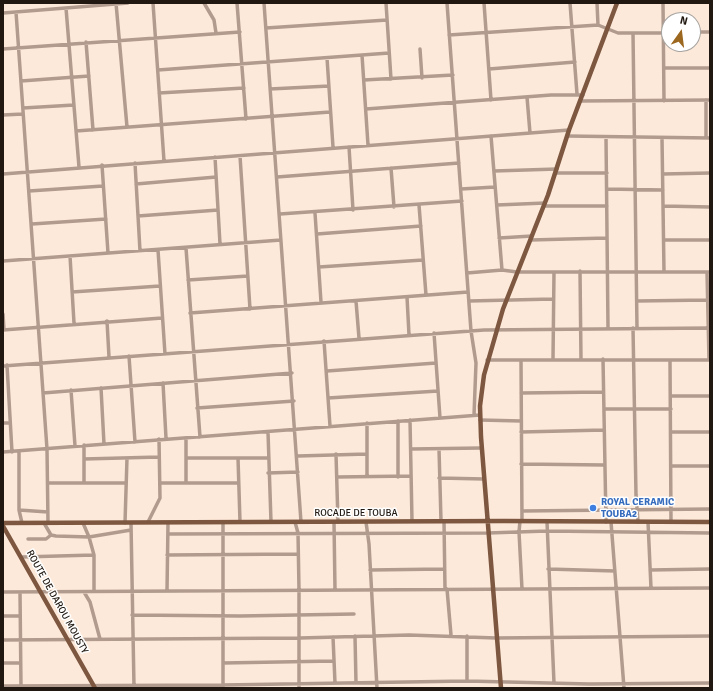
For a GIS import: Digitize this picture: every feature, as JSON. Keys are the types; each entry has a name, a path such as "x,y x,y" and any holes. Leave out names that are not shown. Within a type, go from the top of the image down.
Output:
{"main road":[{"path":"501,688 482,448 478,417 482,384 496,330 517,272 545,205 569,130 617,3"},
{"name":"ROCADE DE TOUBA","path":"3,524 412,521 710,522"},
{"name":"ROUTE DE DAROU MOUSTY","path":"3,524 94,687"}],"street":[{"path":"116,3 127,127"},
{"path":"3,13 66,8 76,5 128,3"},
{"path":"153,3 164,161"},
{"path":"204,3 214,20 216,33"},
{"path":"237,3 246,119"},
{"path":"264,3 290,343 301,522"},
{"path":"386,3 391,79"},
{"path":"447,3 471,331 476,363 478,417"},
{"path":"484,3 491,100"},
{"path":"570,3 577,94"},
{"path":"597,3 598,25"},
{"path":"66,8 79,167"},
{"path":"16,12 44,393 48,483 48,512 46,523 51,535"},
{"path":"266,28 387,20"},
{"path":"449,35 486,34 598,25 618,33 661,33"},
{"path":"3,49 240,32"},
{"path":"633,33 637,301 634,360 634,409 638,522"},
{"path":"86,42 93,130"},
{"path":"420,49 422,78"},
{"path":"664,52 664,101"},
{"path":"158,70 389,53"},
{"path":"362,55 368,145"},
{"path":"327,58 333,147"},
{"path":"489,69 575,62"},
{"path":"664,68 710,68"},
{"path":"364,80 422,78 453,75"},
{"path":"21,81 89,76"},
{"path":"270,89 329,86"},
{"path":"159,93 244,88"},
{"path":"366,109 527,97 577,94 583,95"},
{"path":"527,97 530,133"},
{"path":"567,136 708,138 708,100 580,101"},
{"path":"23,108 74,105"},
{"path":"76,131 330,112"},
{"path":"3,115 23,114"},
{"path":"3,174 102,165 240,156 333,147 569,130"},
{"path":"491,136 502,270"},
{"path":"606,137 608,328"},
{"path":"662,138 664,272"},
{"path":"349,147 353,210"},
{"path":"240,156 250,309"},
{"path":"215,157 220,244"},
{"path":"135,163 140,251"},
{"path":"277,177 459,163"},
{"path":"102,165 108,253"},
{"path":"391,168 394,207"},
{"path":"494,171 606,173"},
{"path":"663,174 710,173"},
{"path":"136,184 216,177"},
{"path":"29,191 104,186"},
{"path":"461,189 495,187"},
{"path":"606,189 663,190"},
{"path":"280,214 353,210 462,201"},
{"path":"419,205 426,295"},
{"path":"497,205 607,206"},
{"path":"663,206 710,207"},
{"path":"138,216 218,210"},
{"path":"315,212 321,302"},
{"path":"32,224 106,219"},
{"path":"317,234 421,226"},
{"path":"499,238 607,238"},
{"path":"3,261 281,240"},
{"path":"664,240 710,240"},
{"path":"186,248 194,381 200,437"},
{"path":"158,250 165,354"},
{"path":"70,256 74,323"},
{"path":"319,267 423,260"},
{"path":"467,273 502,270 517,272 709,272 708,300 710,360 487,360"},
{"path":"580,271 581,360"},
{"path":"553,359 554,272"},
{"path":"188,280 248,276"},
{"path":"72,292 160,286"},
{"path":"190,313 468,292"},
{"path":"407,296 409,335"},
{"path":"469,301 553,299"},
{"path":"637,301 708,300"},
{"path":"356,301 359,338"},
{"path":"3,314 3,330 74,323 162,318"},
{"path":"106,321 109,357"},
{"path":"12,452 5,365 193,352 290,343 471,331 554,328 709,328"},
{"path":"434,333 440,418"},
{"path":"324,341 330,426"},
{"path":"129,356 135,442"},
{"path":"603,359 606,510 612,533 624,686"},
{"path":"521,360 520,421 522,511 519,532 522,589"},
{"path":"670,361 671,522"},
{"path":"326,371 436,363"},
{"path":"44,393 292,373"},
{"path":"163,383 166,438"},
{"path":"101,388 104,444"},
{"path":"71,390 75,446"},
{"path":"328,398 438,390"},
{"path":"521,393 603,392"},
{"path":"3,396 8,396"},
{"path":"671,396 710,396"},
{"path":"197,408 294,401"},
{"path":"604,409 671,409"},
{"path":"3,452 135,442 166,438 200,437 440,418 478,417 520,421"},
{"path":"410,420 412,521"},
{"path":"398,421 398,477"},
{"path":"3,423 10,423"},
{"path":"367,423 367,476"},
{"path":"521,432 604,430"},
{"path":"268,432 268,473 271,522"},
{"path":"671,432 710,432"},
{"path":"186,438 186,483"},
{"path":"148,522 160,498 159,439"},
{"path":"84,445 84,483"},
{"path":"411,449 482,448"},
{"path":"439,449 439,478 444,532 444,569 451,635"},
{"path":"19,451 19,510 22,523"},
{"path":"335,590 334,533 336,522 336,454"},
{"path":"298,456 367,454"},
{"path":"84,459 159,457"},
{"path":"125,522 125,482 127,458"},
{"path":"186,458 268,458"},
{"path":"238,458 240,522"},
{"path":"521,464 604,465"},
{"path":"671,466 710,466"},
{"path":"268,473 298,472"},
{"path":"337,477 410,476"},
{"path":"439,478 484,479"},
{"path":"48,483 125,482"},
{"path":"160,483 238,482"},
{"path":"522,511 710,509"},
{"path":"19,510 48,512"},
{"path":"131,522 134,687"},
{"path":"223,522 223,687"},
{"path":"295,522 298,533 300,615 299,686"},
{"path":"366,522 377,688"},
{"path":"547,522 554,683"},
{"path":"648,522 651,588"},
{"path":"83,523 94,555 94,591"},
{"path":"167,591 168,523"},
{"path":"28,540 46,539 51,535 89,537 131,530"},
{"path":"168,534 444,532 710,533"},
{"path":"167,555 298,554"},
{"path":"22,557 94,555"},
{"path":"370,570 444,569"},
{"path":"548,569 615,571"},
{"path":"650,570 710,569"},
{"path":"3,592 710,588"},
{"path":"20,592 21,687"},
{"path":"84,592 90,602 100,639"},
{"path":"132,615 222,616 354,614"},
{"path":"3,616 20,616"},
{"path":"3,640 300,638 374,635 451,635 496,638 710,636"},
{"path":"355,636 356,683"},
{"path":"466,636 467,681"},
{"path":"333,637 335,683"},
{"path":"223,662 334,661"},
{"path":"3,663 20,663"},
{"path":"3,686 223,687 299,686 335,683 467,681 624,686 710,683"}],"place":[{"name":"ROYAL CERAMIC TOUBA2","path":"593,508"}]}
